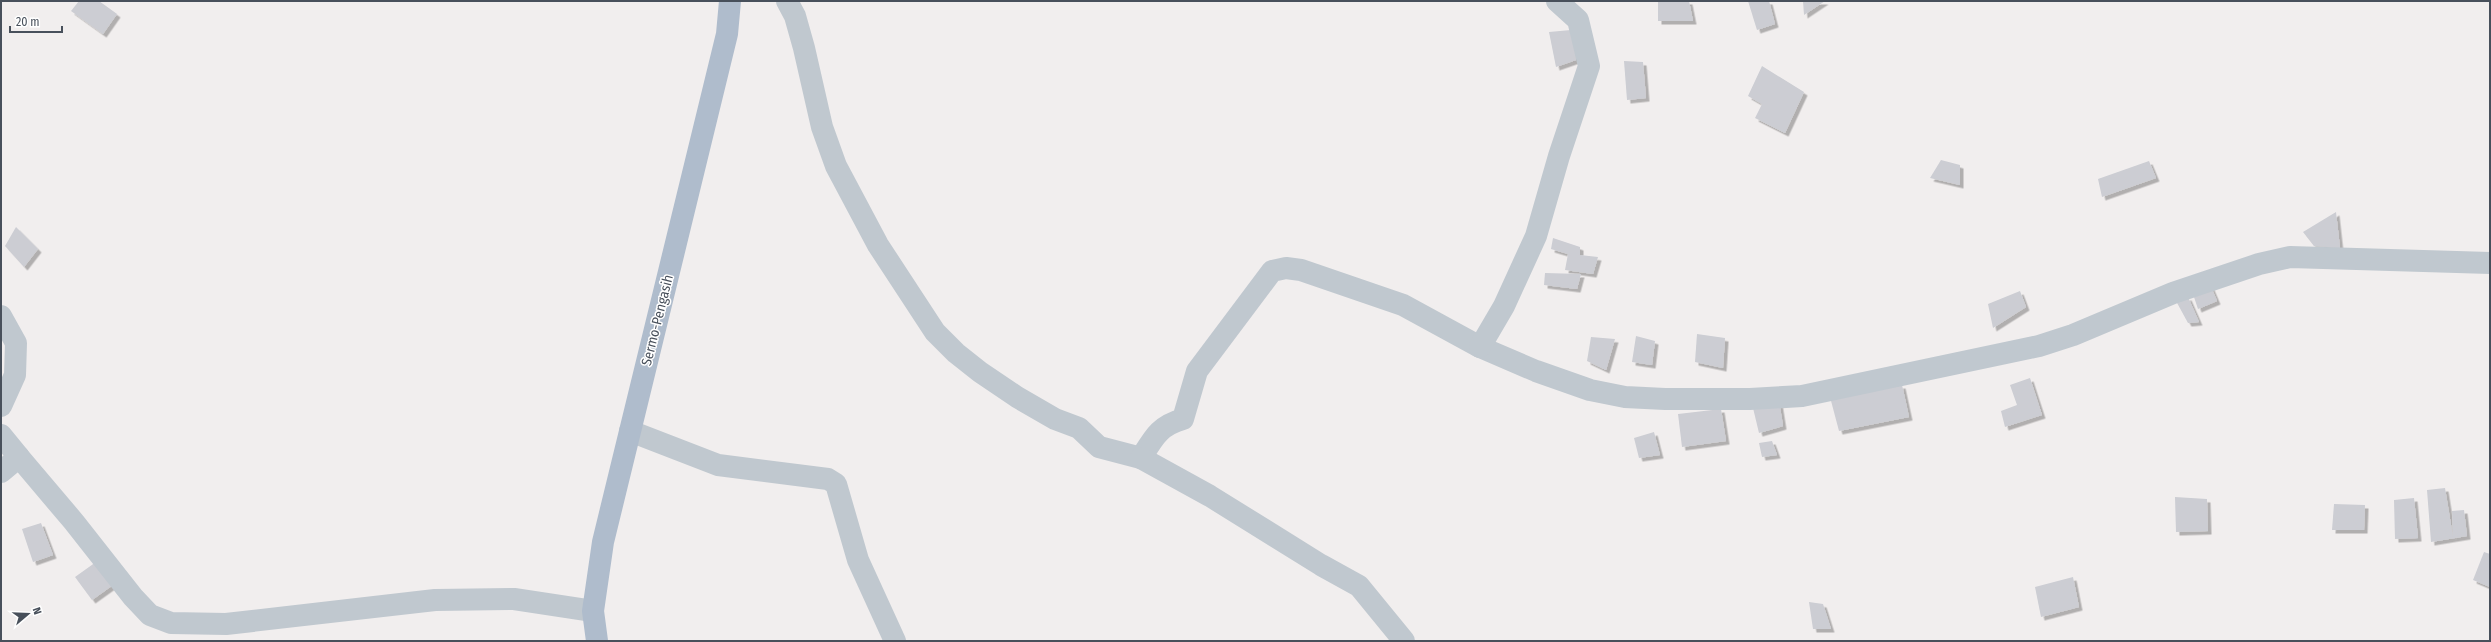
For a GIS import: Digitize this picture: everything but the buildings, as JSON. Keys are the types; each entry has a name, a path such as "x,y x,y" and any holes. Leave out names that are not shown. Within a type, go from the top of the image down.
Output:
{"main road":[{"name":"Sermo-Pengasih","path":"597,641 593,611 603,542 727,34 730,1"}],"street":[{"path":"787,1 795,16 822,127 836,166 878,245 935,332 956,353 980,372 1017,397 1055,419 1079,428 1099,447 1141,458 1210,496 1321,565 1359,586 1404,641"},
{"path":"1480,347 1504,306 1536,236 1559,156 1589,66 1578,20 1557,1"},
{"path":"1141,458 1154,438 1168,423 1184,419 1197,371 1272,271 1286,268 1301,270 1376,294 1403,305 1480,347 1536,371 1590,390 1625,397 1681,399 1802,396 2039,346 2073,335 2173,293 2259,264 2290,257 2490,263"},
{"path":"1,316 16,343 15,375 1,406"},
{"path":"630,431 718,465 828,479 836,484 858,560 866,582 892,631 895,641"},
{"path":"1,435 74,522 133,597 150,615 171,623 226,624 435,600 514,599 593,611"},
{"path":"1,472 19,457"}]}
